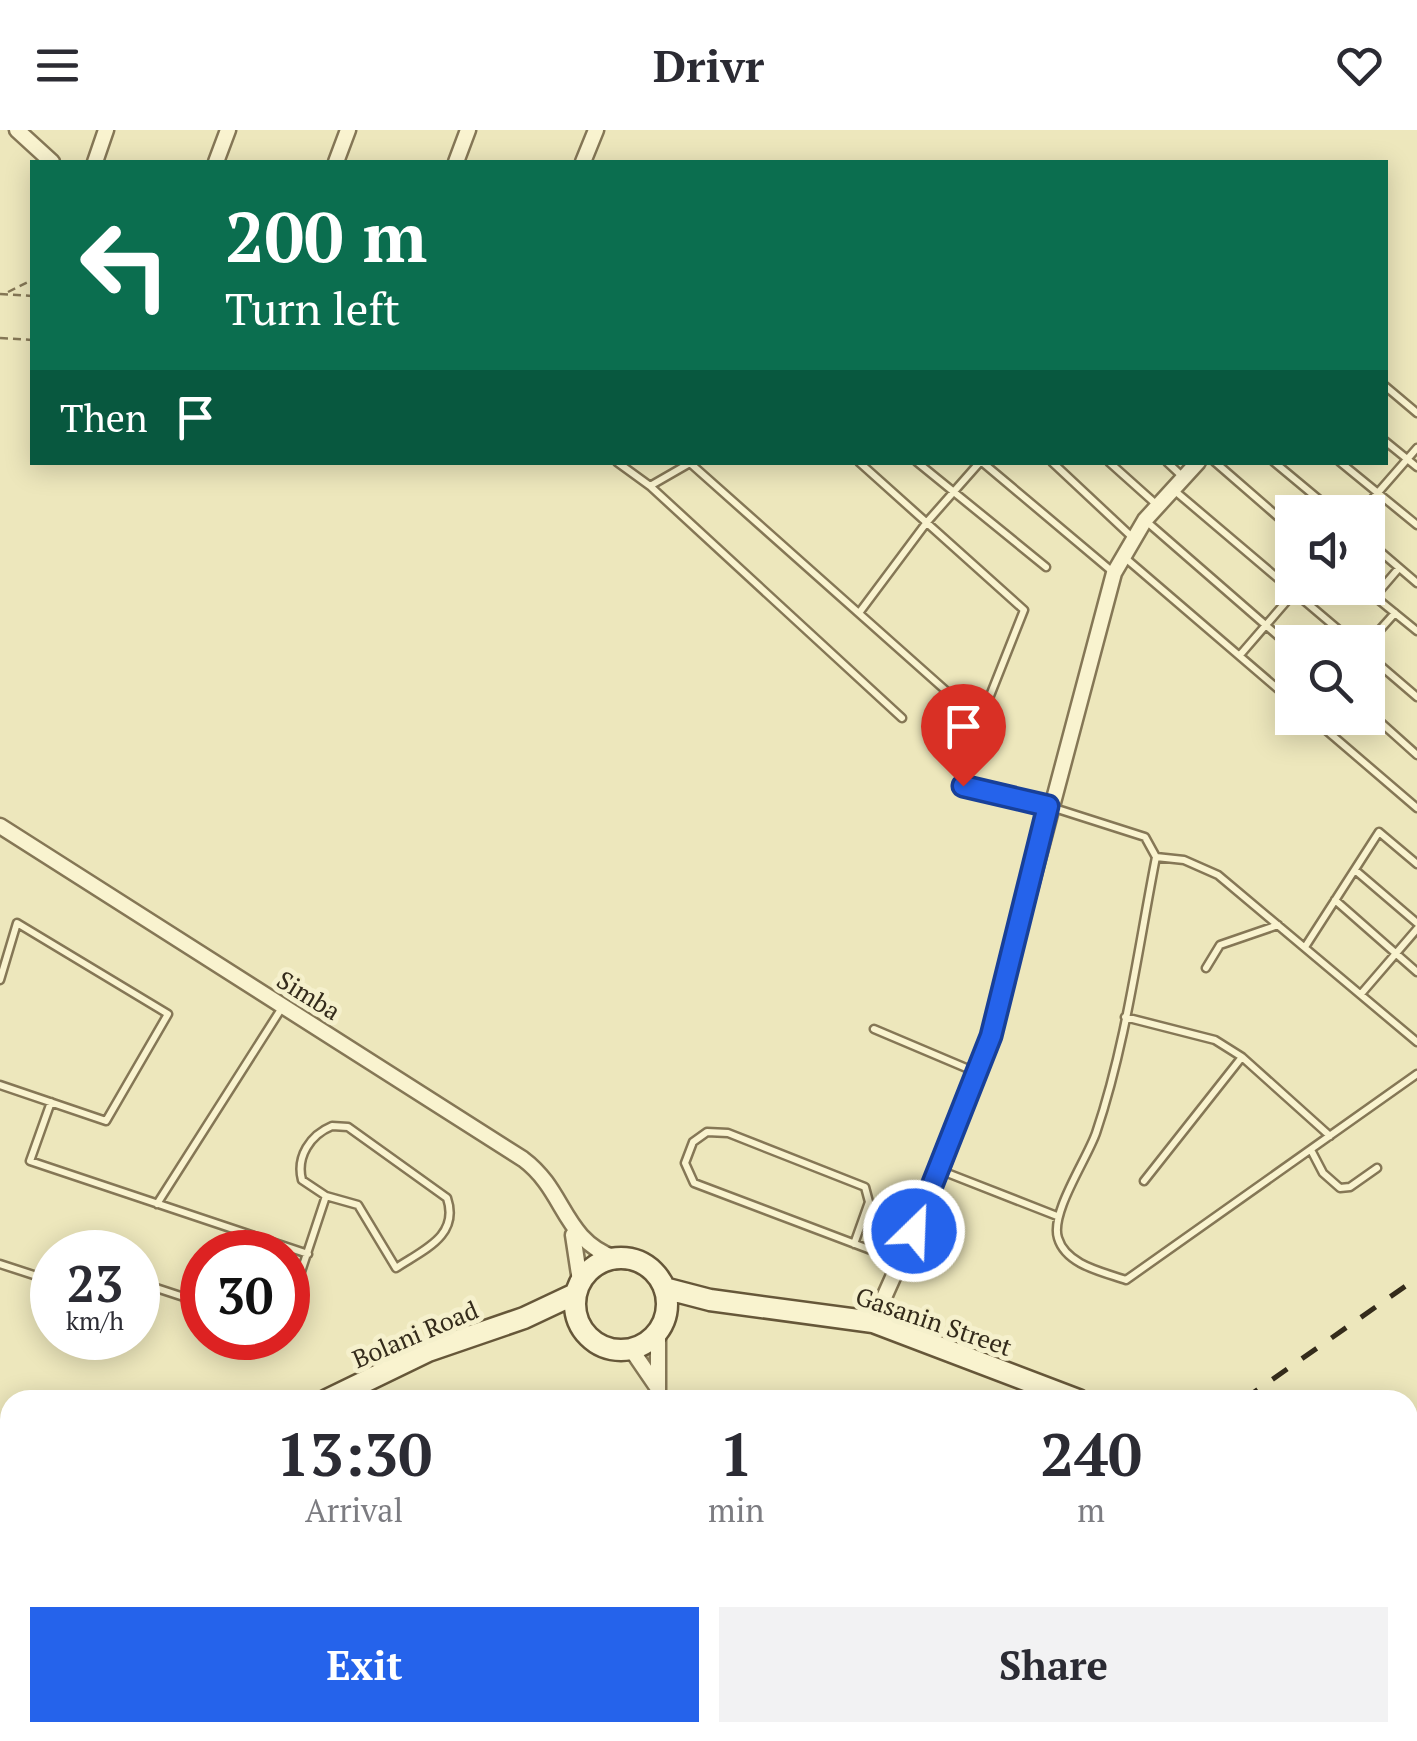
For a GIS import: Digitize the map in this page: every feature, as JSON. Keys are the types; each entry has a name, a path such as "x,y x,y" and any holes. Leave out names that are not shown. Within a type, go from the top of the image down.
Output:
{"street":[{"path":"17,130 50,160"},
{"path":"95,160 106,130"},
{"path":"217,160 228,130"},
{"path":"337,160 348,130"},
{"path":"457,160 468,130"},
{"path":"584,160 596,130"},
{"path":"874,1322 941,1170 978,1073 1114,573 1132,537 1195,465"},
{"name":"Simba","path":"0,826 535,1168 552,1186 571,1224"},
{"path":"571,1224 583,1243 615,1258 647,1266 664,1288 658,1390"},
{"path":"571,1224 578,1288 577,1321 597,1344 631,1349 662,1324"},
{"path":"578,1288 593,1266 615,1258"},
{"name":"Bolani Road","path":"348,1390 428,1351 524,1318 578,1288"},
{"name":"Gasanin Street","path":"664,1288 710,1300 874,1322 1052,1390"},
{"name":"Gasanin Street","path":"662,1324 692,1302 710,1300"},
{"name":"Bolani Road","path":"524,1318 577,1321"},
{"path":"631,1349 656,1390"}],"lane":[{"path":"1388,389 1417,413"},
{"path":"1388,443 1417,467"},
{"path":"1377,493 1417,448"},
{"path":"621,465 650,486 902,718"},
{"path":"650,486 687,465"},
{"path":"692,465 980,721"},
{"path":"861,465 1024,610 980,721 960,748"},
{"path":"921,465 1046,567"},
{"path":"859,613 926,522 978,465"},
{"path":"985,465 1114,573"},
{"path":"1055,465 1132,537"},
{"path":"1112,465 1157,506"},
{"path":"1170,465 1179,483 1275,571"},
{"path":"1218,465 1275,514"},
{"path":"1278,465 1314,495"},
{"path":"1344,465 1417,525"},
{"path":"1145,520 1275,634"},
{"path":"1122,555 1275,686"},
{"path":"1385,556 1417,583"},
{"path":"1385,584 1399,568"},
{"path":"1385,604 1417,631"},
{"path":"1240,655 1283,605"},
{"path":"1312,605 1334,625"},
{"path":"1385,625 1396,613"},
{"path":"1385,670 1417,697"},
{"path":"1385,727 1417,755"},
{"path":"1332,735 1417,808"},
{"path":"963,786 1048,806 1145,837 1156,857 1125,1017 1095,1136 1057,1216 1056,1236 1064,1251 1078,1262 1126,1280 1417,1074"},
{"path":"1305,947 1379,832 1417,864"},
{"path":"1156,857 1184,860 1218,875 1417,1042"},
{"path":"1355,870 1417,926 1362,994"},
{"path":"1335,900 1417,972"},
{"path":"0,980 4,953 17,923 168,1014 106,1121 0,1085"},
{"path":"1206,968 1220,945 1278,924"},
{"path":"157,1204 284,1005"},
{"path":"1125,1017 1187,1031 1242,1056 1330,1136"},
{"path":"874,1029 978,1073"},
{"path":"1144,1181 1242,1056"},
{"path":"51,1102 30,1161 236,1230"},
{"path":"348,1127 447,1198 449,1227 442,1238 396,1268 358,1205 326,1196 302,1180 298,1166 321,1130 348,1127"},
{"path":"854,1244 870,1197 865,1187 728,1133 706,1132 693,1142 685,1163 694,1183 901,1262"},
{"path":"1311,1150 1322,1173 1340,1188 1350,1187 1376,1168"},
{"path":"941,1170 1057,1216"},
{"path":"310,1248 326,1196"},
{"path":"0,1264 30,1274"}],"path":[{"path":"7,293 30,281"},
{"path":"0,294 30,296"},
{"path":"0,338 30,340"}],"railway":[{"path":"1257,1390 1417,1278"}],"route":[{"path":"914,1231 991,1036 1048,806 963,786"}]}
